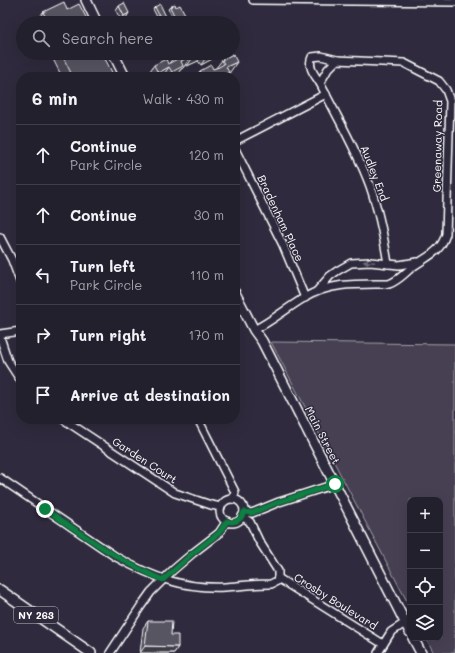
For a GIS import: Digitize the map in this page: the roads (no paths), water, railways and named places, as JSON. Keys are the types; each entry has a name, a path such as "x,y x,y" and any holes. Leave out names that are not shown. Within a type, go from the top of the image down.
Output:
{"main road":[{"path":"86,0 94,16"},
{"path":"116,60 122,72"},
{"name":"Main Street","path":"240,303 254,330 265,347 407,627"},
{"name":"NY 263","path":"0,590 91,653"},
{"path":"72,639 78,653"},
{"path":"415,641 421,653"}],"street":[{"path":"253,0 455,2"},
{"name":"Greenaway Road","path":"316,292 344,285 389,284 400,279 412,267 437,251 446,234 450,101 439,81 404,63 337,60 321,56 312,57 310,66 326,94"},
{"path":"320,83 328,69 337,60"},
{"path":"240,138 326,94"},
{"name":"Audley End","path":"326,94 354,149 370,186 382,225 388,264"},
{"name":"Bradenham Place","path":"240,159 283,245 305,298"},
{"path":"0,237 2,247 16,274"},
{"path":"254,330 316,292 337,270 352,263 370,262 406,265 421,261"},
{"path":"16,332 0,336 8,361 16,374"},
{"name":"Garden Court","path":"71,424 175,493 221,507"},
{"name":"Crosby Boulevard","path":"201,424 235,492 234,499 242,505 243,514 250,522 258,541 278,571 278,578 383,644"},
{"path":"0,478 116,557 163,580 187,585 212,587 271,584 278,578"},
{"path":"234,499 225,502 221,507 222,517 230,522 237,521 243,514 252,513 279,502 335,484"},
{"path":"110,653 141,606 163,580 193,553 219,533 227,521"},
{"path":"378,653 391,632 405,623"}]}
